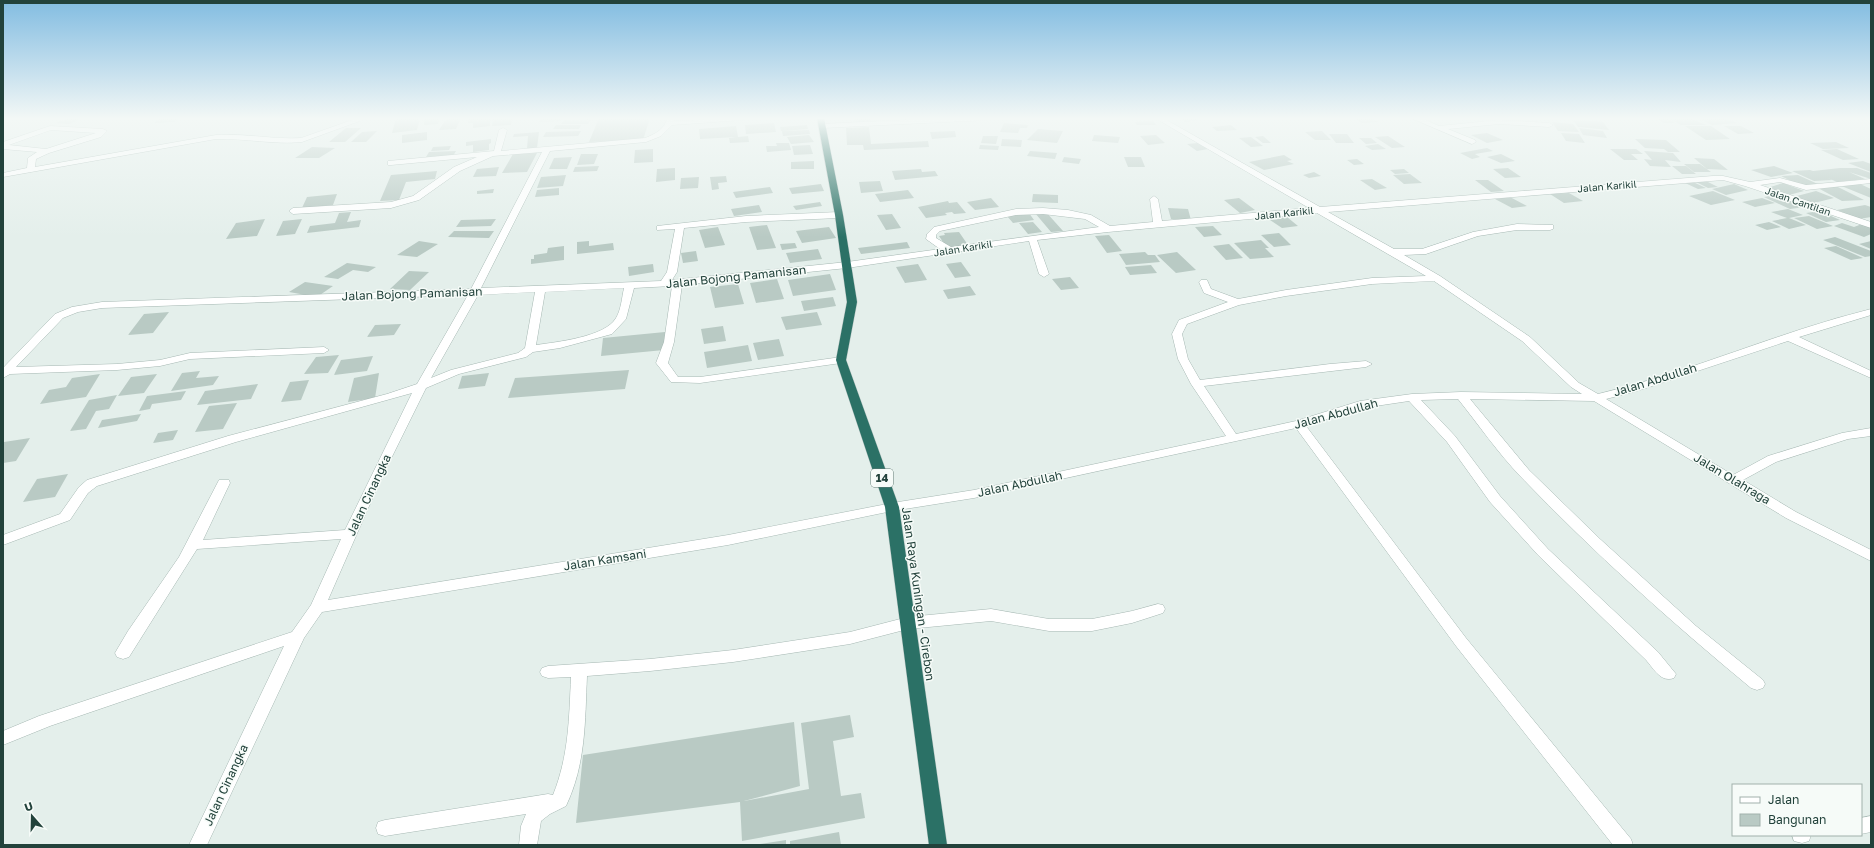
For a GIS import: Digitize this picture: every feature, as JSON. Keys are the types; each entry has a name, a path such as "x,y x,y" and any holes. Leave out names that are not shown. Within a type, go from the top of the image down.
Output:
{"highway":[{"name":"Jalan Raya Kuningan - Cirebon","path":"828,158 839,215 852,302 841,360 892,507 938,845"}],"street":[{"path":"31,170 33,158"},
{"path":"3,175 100,158"},
{"path":"391,163 448,158"},
{"path":"293,211 403,203 416,198 457,169 483,158"},
{"name":"Jalan Cinangka","path":"198,845 297,636 317,607 350,534 421,386 475,291 543,158"},
{"name":"Jalan Olahraga","path":"1227,158 1437,278 1526,339 1575,385 1595,398 1791,515 1871,556"},
{"name":"Jalan Karikil","path":"847,265 1108,228 1724,178"},
{"name":"Jalan Cantilan","path":"1724,178 1748,184 1871,225"},
{"path":"1748,184 1780,180 1806,188 1871,181"},
{"path":"1154,198 1158,225"},
{"path":"949,250 931,239 931,234 937,229 1016,212 1068,213 1088,217 1108,228"},
{"path":"660,228 746,219 839,215"},
{"path":"1861,221 1871,220"},
{"path":"664,284 672,272 680,226"},
{"path":"1394,252 1423,252 1476,234 1518,227 1550,227"},
{"path":"1032,238 1044,274"},
{"name":"Jalan Bojong Pamanisan","path":"5,373 59,316 86,306 664,284 847,265"},
{"path":"1233,438 1197,384 1183,359 1177,334 1183,322 1237,302 1323,287 1372,281 1437,278"},
{"path":"677,282 669,342 662,363 675,380 700,380 841,360"},
{"path":"1204,282 1207,291 1237,302"},
{"path":"3,540 65,517 71,511 81,492 92,483 232,439 360,405 421,386 455,372 522,355 530,350 560,345 608,332 621,319 630,285"},
{"path":"530,350 541,289"},
{"name":"Jalan Abdullah","path":"892,507 974,494 1122,463 1300,424 1360,405 1412,397 1461,394 1595,398 1633,389 1789,337 1871,312"},
{"path":"1789,337 1871,374"},
{"path":"5,373 129,366 190,356 324,350"},
{"path":"1197,384 1330,367 1366,364"},
{"path":"1461,394 1524,473 1595,542 1691,630 1757,684"},
{"path":"1412,397 1451,439 1495,499 1543,552 1652,656 1668,674"},
{"path":"1300,424 1461,642 1624,845"},
{"path":"1733,480 1772,459 1846,436 1871,432"},
{"path":"123,653 135,630 170,583 192,545 224,483"},
{"name":"Jalan Kamsani","path":"317,607 728,540 892,507"},
{"path":"192,545 350,534"},
{"path":"548,672 650,665 733,656 850,638 908,623 991,615 1049,625 1092,625 1132,618 1158,609"},
{"path":"3,738 45,720 131,693 297,636"},
{"path":"528,845 530,822 534,814 540,809 560,800 570,774 576,743 579,670"},
{"path":"385,828 560,800"}],"building":[{"path":"296,158 320,158 319,158"},
{"path":"511,158 535,158 527,172 502,173"},
{"path":"554,158 572,158 567,169 549,169"},
{"path":"580,158 597,158 594,164 577,165"},
{"path":"634,158 653,158 653,162 634,163"},
{"path":"1064,158 1081,159 1079,164 1062,162"},
{"path":"1124,158 1141,158 1145,167 1128,167"},
{"path":"1271,158 1288,158 1292,160 1287,161 1294,164 1264,170 1249,162"},
{"path":"1488,158 1508,158 1515,161 1501,163"},
{"path":"1621,158 1635,158 1638,160 1624,160"},
{"path":"1650,158 1677,158 1681,162 1665,160 1671,167 1650,166 1644,159 1652,160"},
{"path":"1694,158 1714,159 1728,170 1707,169"},
{"path":"1838,158 1856,158 1859,159 1843,160"},
{"path":"1357,159 1364,164 1354,165 1347,160"},
{"path":"814,161 814,169 791,169 791,162"},
{"path":"1863,161 1871,164 1871,172 1848,163"},
{"path":"1684,164 1700,164 1711,172 1694,172"},
{"path":"599,166 597,171 573,172 575,167"},
{"path":"1672,166 1686,166 1696,174 1682,174"},
{"path":"1774,166 1793,173 1771,177 1751,170"},
{"path":"499,167 496,176 473,177 477,169"},
{"path":"675,168 675,180 656,182 657,169"},
{"path":"1508,168 1521,177 1505,178 1493,169"},
{"path":"1857,168 1871,173 1871,179 1849,172 1865,179 1837,182 1828,178 1832,180 1814,181 1792,171 1813,171"},
{"path":"921,169 922,172 935,171 938,176 895,180 892,171"},
{"path":"1404,169 1409,173 1395,174 1390,170"},
{"path":"437,171 435,179 406,182 399,200 380,201 391,175"},
{"path":"1314,172 1321,176 1309,178 1303,175"},
{"path":"1410,174 1422,183 1404,184 1393,175"},
{"path":"566,175 563,186 537,188 541,177"},
{"path":"1798,175 1820,185 1803,187 1781,176"},
{"path":"726,176 727,182 718,183 719,189 712,190 710,177"},
{"path":"699,177 698,188 680,189 681,178"},
{"path":"1372,179 1387,188 1375,190 1360,180"},
{"path":"1475,180 1488,180 1504,191 1491,192"},
{"path":"880,181 883,191 861,193 859,182"},
{"path":"1691,181 1706,188 1698,189 1683,182"},
{"path":"1706,181 1718,187 1708,188 1696,182"},
{"path":"1783,183 1804,191 1785,196 1764,189"},
{"path":"1858,183 1871,189 1871,198 1839,185"},
{"path":"821,184 824,191 792,194 789,188"},
{"path":"1734,184 1748,190 1726,195 1712,189"},
{"path":"1836,186 1864,200 1842,201 1816,187"},
{"path":"770,187 773,193 736,198 733,192"},
{"path":"559,188 559,195 535,197 537,190"},
{"path":"494,189 493,193 477,194 477,191"},
{"path":"908,190 914,198 880,202 875,194"},
{"path":"1713,191 1735,200 1711,205 1689,196"},
{"path":"1816,191 1834,198 1810,204 1793,197"},
{"path":"1569,193 1583,201 1564,203 1550,194"},
{"path":"337,194 333,205 302,208 307,197"},
{"path":"1033,194 1058,195 1058,203 1032,202"},
{"path":"1778,195 1805,207 1790,209 1764,197"},
{"path":"1510,197 1527,206 1512,208 1495,199"},
{"path":"991,198 999,207 975,210 967,202"},
{"path":"1239,198 1255,210 1240,213 1224,200"},
{"path":"1762,198 1775,203 1755,207 1742,202"},
{"path":"948,201 949,203 957,202 966,213 954,214 952,212 945,213 947,215 926,218 918,207"},
{"path":"820,202 822,206 796,210 793,206"},
{"path":"759,205 762,212 734,216 731,209"},
{"path":"1865,205 1871,207 1871,217 1859,219 1837,210"},
{"path":"1168,208 1188,209 1191,220 1171,219"},
{"path":"1788,209 1803,215 1789,218 1806,225 1789,229 1772,221 1787,218 1771,212"},
{"path":"1820,211 1840,220 1826,222 1806,213"},
{"path":"351,212 347,222 361,220 359,227 307,233 310,226 335,223 339,213"},
{"path":"1046,212 1063,231 1051,232 1035,213"},
{"path":"1029,213 1034,220 1013,223 1007,216"},
{"path":"892,214 901,228 886,230 877,215"},
{"path":"1809,216 1833,226 1817,229 1794,218"},
{"path":"1287,217 1298,226 1282,228 1270,220"},
{"path":"265,219 257,236 226,239 236,223"},
{"path":"302,219 295,234 276,236 283,221"},
{"path":"496,219 491,226 456,227 461,220"},
{"path":"1033,222 1042,232 1028,234 1019,223"},
{"path":"1769,222 1781,227 1767,230 1755,225"},
{"path":"1842,223 1854,227 1862,224 1871,227 1871,234 1864,237 1834,226"},
{"path":"767,225 776,248 757,250 749,227"},
{"path":"1213,226 1222,235 1204,237 1195,227"},
{"path":"718,227 725,245 705,248 699,230"},
{"path":"829,227 836,238 802,243 796,231"},
{"path":"454,231 494,231 489,238 448,237"},
{"path":"959,232 968,245 947,248 939,236 945,235 944,233"},
{"path":"1279,233 1291,245 1274,247 1261,235"},
{"path":"1109,235 1122,251 1107,253 1095,236"},
{"path":"1835,237 1871,251 1871,256 1865,257 1823,240"},
{"path":"1261,240 1269,248 1265,248 1274,257 1250,259 1234,243"},
{"path":"419,241 438,244 417,257 397,255"},
{"path":"589,241 589,246 613,243 614,250 577,254 577,242"},
{"path":"1871,241 1871,249 1859,244"},
{"path":"907,242 910,248 861,254 858,248"},
{"path":"795,243 797,248 782,250 780,244"},
{"path":"1229,244 1243,258 1226,260 1213,246"},
{"path":"564,246 564,260 531,264 531,259 534,259 534,255 547,253 548,248"},
{"path":"1836,246 1863,258 1851,260 1824,248"},
{"path":"818,249 822,259 790,263 786,253"},
{"path":"696,251 698,261 683,263 681,253"},
{"path":"1145,252 1148,255 1155,255 1160,262 1126,265 1119,254"},
{"path":"1177,252 1196,270 1176,273 1157,255"},
{"path":"961,262 971,276 955,278 946,264"},
{"path":"347,263 376,267 368,272 353,270 338,279 324,277"},
{"path":"653,264 654,272 629,276 628,267"},
{"path":"918,264 927,280 905,283 896,267"},
{"path":"1151,265 1157,273 1130,275 1125,267"},
{"path":"409,271 429,272 410,290 390,289"},
{"path":"830,274 836,290 793,296 788,280"},
{"path":"1070,277 1079,288 1061,290 1052,279"},
{"path":"777,279 784,299 756,303 750,283"},
{"path":"305,282 333,286 317,297 289,292"},
{"path":"738,284 744,304 715,308 710,287"},
{"path":"970,286 976,295 948,299 943,290"},
{"path":"833,297 836,306 804,311 801,301"},
{"path":"169,312 153,333 128,335 144,314"},
{"path":"817,312 822,325 786,330 781,317"},
{"path":"401,324 394,335 367,337 375,325"},
{"path":"723,326 726,341 704,344 701,329"},
{"path":"665,332 664,350 601,356 603,338"},
{"path":"779,339 784,356 758,360 753,343"},
{"path":"748,345 752,361 707,368 704,352"},
{"path":"339,355 328,373 304,374 316,357"},
{"path":"373,356 367,371 334,375 341,360"},
{"path":"629,370 625,389 508,398 515,378"},
{"path":"200,371 196,378 219,376 213,385 171,391 182,373"},
{"path":"379,373 375,398 348,402 354,378"},
{"path":"489,373 485,386 458,389 462,376"},
{"path":"100,374 86,397 40,404 49,390 66,387 72,378"},
{"path":"157,374 144,393 118,396 131,377"},
{"path":"309,380 301,400 281,402 290,382"},
{"path":"258,384 251,399 197,405 205,391"},
{"path":"186,391 181,400 152,404 150,409 139,411 147,396"},
{"path":"117,395 109,409 96,411 86,429 70,431 89,400"},
{"path":"237,403 223,429 195,432 209,406"},
{"path":"141,414 137,421 98,428 102,420"},
{"path":"178,430 173,440 153,443 158,433"},
{"path":"30,438 16,461 3,463 4,442"},
{"path":"68,474 55,497 23,502 37,479"},
{"path":"850,715 854,737 833,741 841,796 861,793 865,818 742,841 740,802 576,823 583,755 794,722 800,786 744,801 809,789 801,723"},
{"path":"839,832 841,845 790,845 790,841"},
{"path":"786,840 786,845 760,845 760,844"}]}
